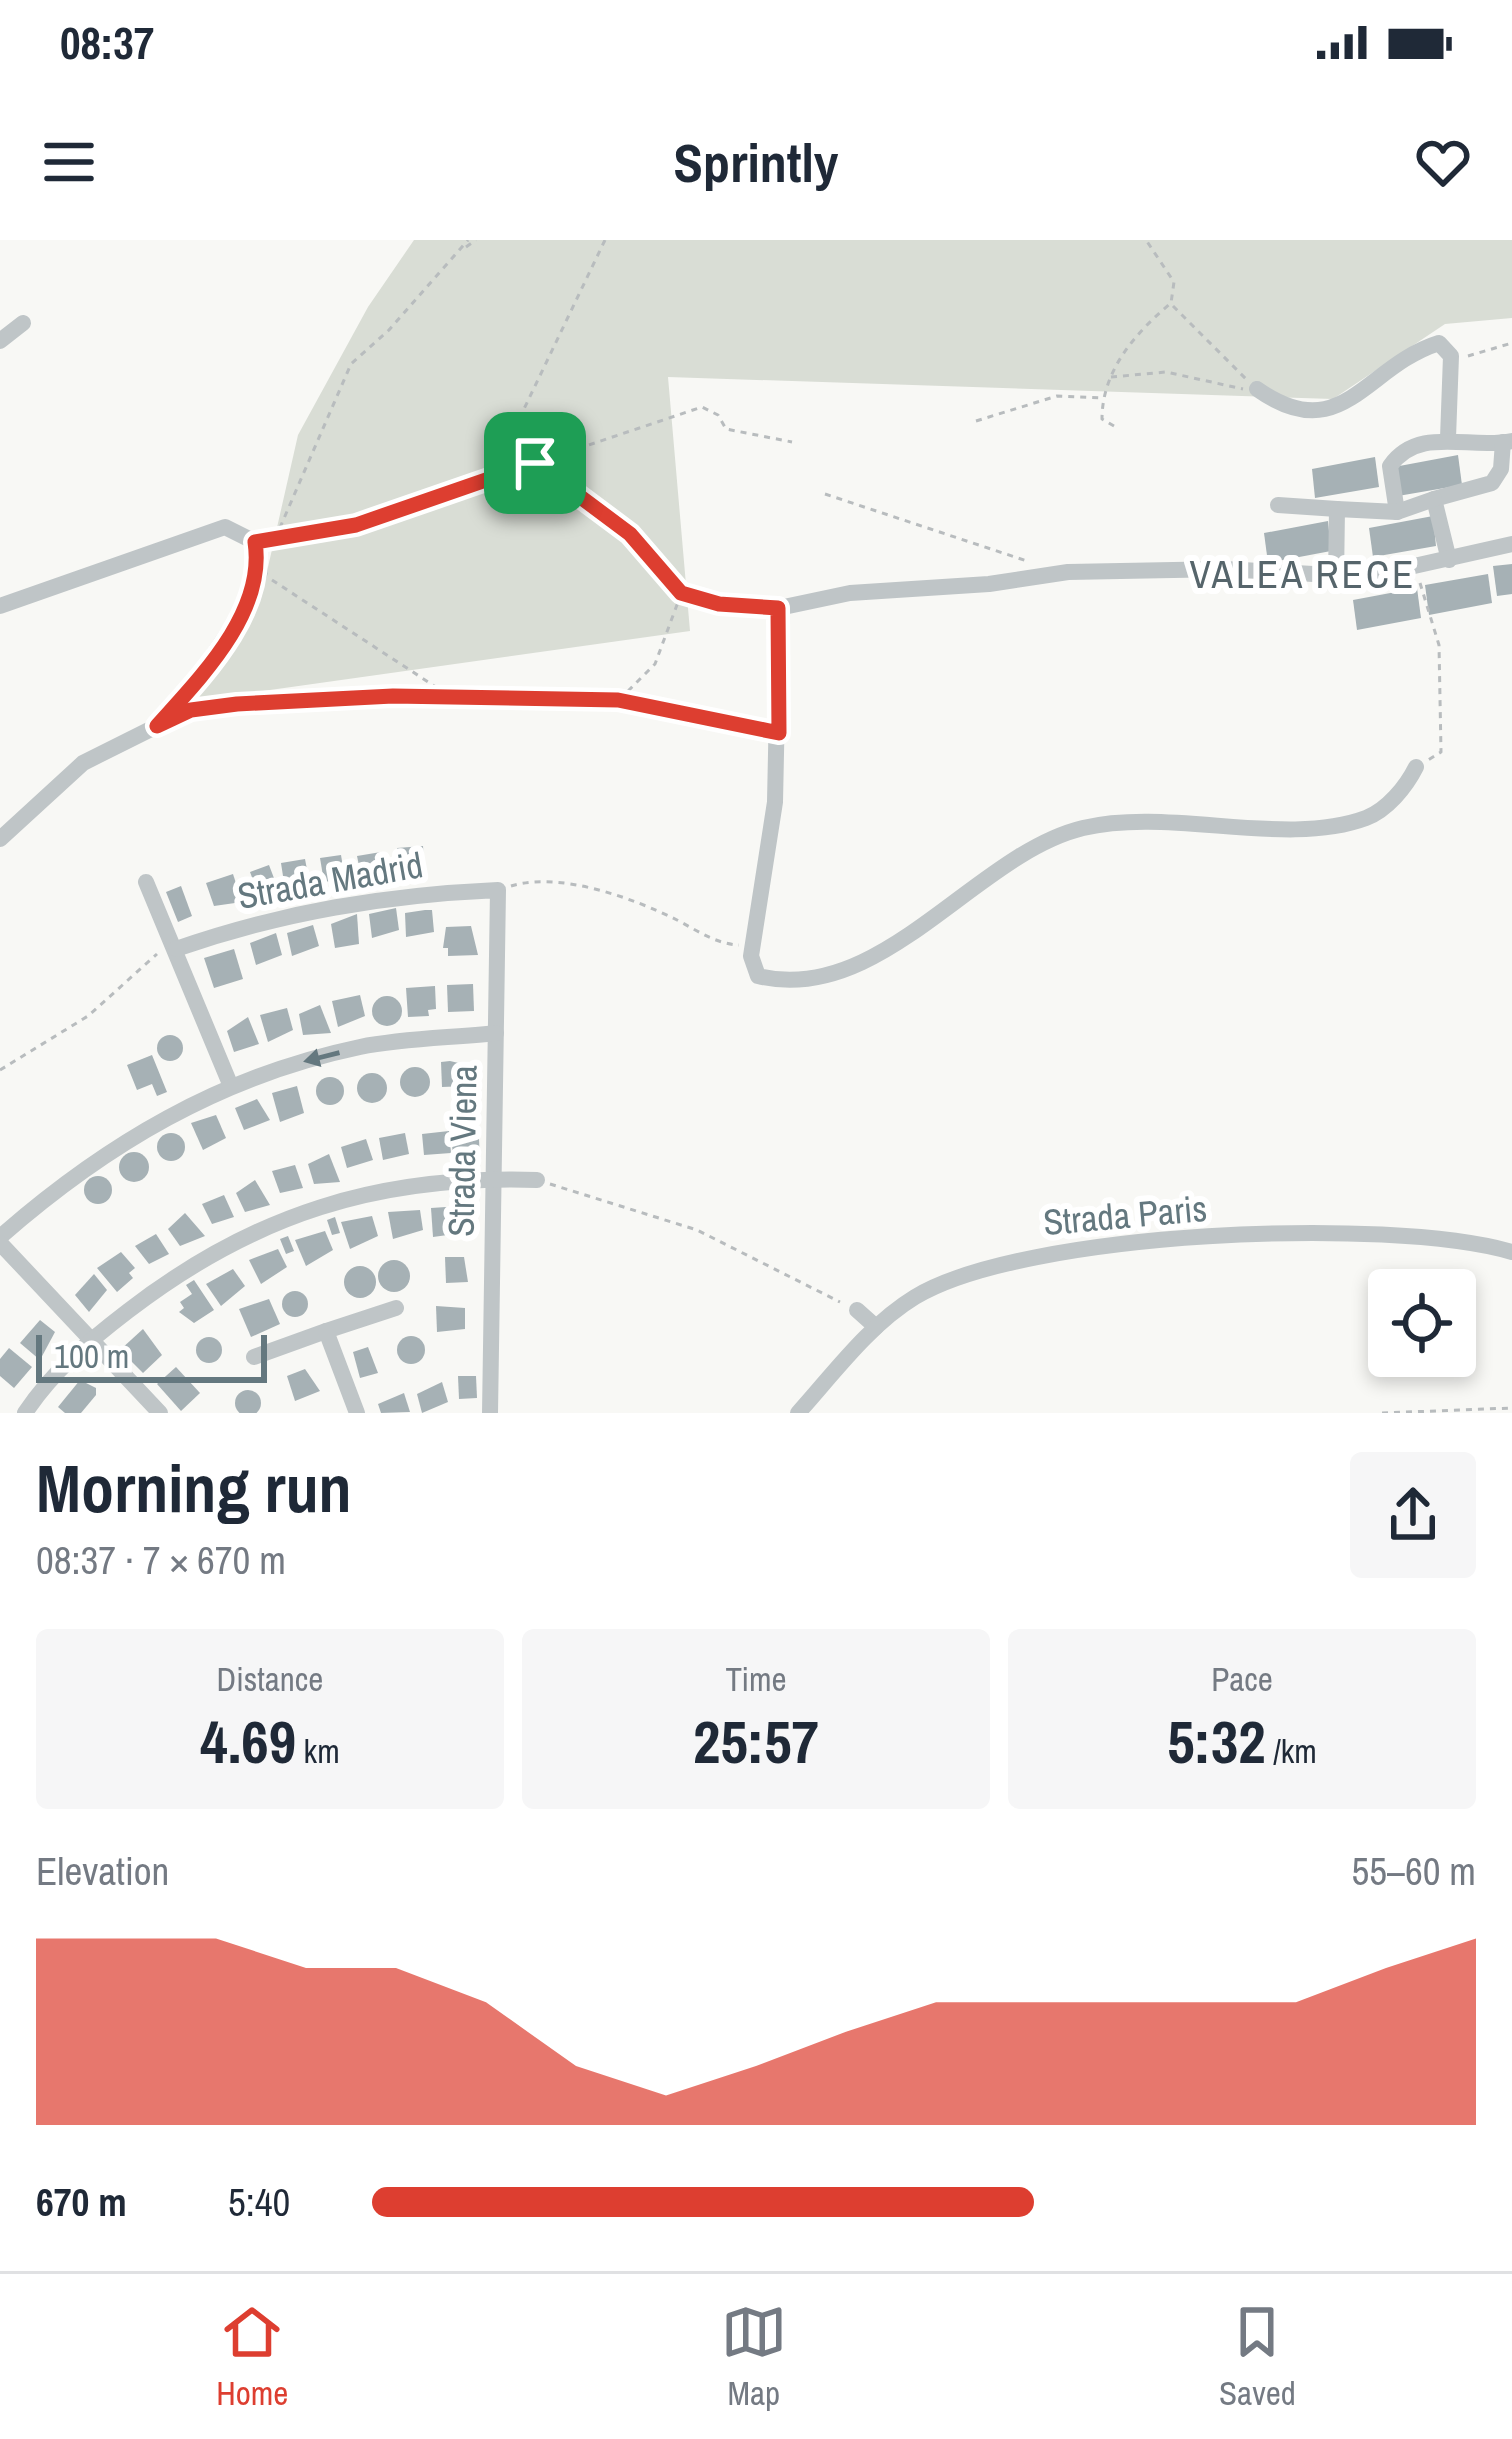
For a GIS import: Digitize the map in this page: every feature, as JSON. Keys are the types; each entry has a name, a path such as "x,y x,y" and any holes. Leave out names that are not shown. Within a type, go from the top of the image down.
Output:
{"street":[{"path":"0,341 23,323"},
{"path":"1257,389 1284,408 1331,411 1421,349 1439,343 1451,356 1448,438"},
{"path":"1279,505 1397,512 1492,483 1508,441 1448,438 1399,453 1390,466 1397,512"},
{"path":"1434,499 1448,560"},
{"path":"1336,579 1337,509"},
{"path":"0,606 225,526 255,542 260,572 220,648 157,726 83,763 0,839"},
{"path":"719,604 778,608 850,593 1207,569 1336,579 1414,568 1512,544"},
{"path":"778,608 779,733 753,942 758,976 779,982 840,972 913,933 1053,836 1107,822 1329,825 1369,818 1405,788 1416,767"},
{"path":"146,882 230,1084"},
{"name":"Strada Madrid","path":"176,949 312,909 404,895 498,890"},
{"name":"Strada Viena","path":"490,1413 498,890"},
{"path":"160,1413 0,1240 90,1166 166,1116 230,1084 361,1047 496,1033"},
{"path":"25,1413 90,1341 165,1282 234,1241 325,1202 410,1184 537,1180"},
{"name":"Strada Paris","path":"798,1413 876,1327 918,1294 968,1271 1044,1253 1311,1232 1409,1236 1512,1252"},
{"path":"254,1357 396,1308"},
{"path":"857,1310 876,1327"},
{"path":"326,1331 357,1413"}],"path":[{"path":"464,248 468,240"},
{"path":"476,240 351,364 274,539 356,525 701,406 718,415 726,428 792,442"},
{"path":"605,240 523,411 535,463 630,534 681,593 719,604"},
{"path":"1114,425 1102,419 1102,398 1110,377 1140,328 1171,303 1174,281 1147,240"},
{"path":"1171,303 1257,389"},
{"path":"1451,356 1512,344"},
{"path":"1110,377 1166,372 1257,389"},
{"path":"976,421 1057,396 1102,398"},
{"path":"825,494 1024,558 1042,577"},
{"path":"1414,568 1439,645 1442,714 1441,752 1416,767"},
{"path":"260,572 442,691 469,700"},
{"path":"618,700 640,684 655,664 681,593"},
{"path":"157,726 191,710 323,696 618,700 779,733"},
{"path":"498,890 550,878 634,901 727,945 753,942"},
{"path":"0,1070 88,1016 148,957 176,949"},
{"path":"537,1180 697,1230 857,1310"},
{"path":"1494,1413 1500,1408"},
{"path":"1382,1413 1512,1408"}],"shaded area":[{"path":"414,240 1512,240 1512,318 1445,324 1333,399 668,377 690,631 192,701 261,598 298,435 368,307"}],"building":[{"path":"1458,455 1462,485 1398,496 1394,467"},
{"path":"1375,457 1379,487 1315,498 1312,469"},
{"path":"1433,516 1436,546 1373,557 1369,528"},
{"path":"1328,521 1331,551 1268,563 1264,533"},
{"path":"1512,564 1512,594 1497,596 1493,566"},
{"path":"1488,574 1492,603 1429,615 1425,585"},
{"path":"1417,588 1421,618 1357,630 1353,600"},
{"path":"423,846 425,875 398,876 397,848"},
{"path":"381,852 385,876 362,880 357,856"},
{"path":"341,855 345,879 324,882 320,858"},
{"path":"305,859 310,885 285,889 281,863"},
{"path":"269,865 280,894 251,897 246,883 253,880 250,872"},
{"path":"233,874 242,902 214,906 206,883"},
{"path":"181,886 192,916 178,922 166,892"},
{"path":"396,908 399,930 372,938 369,914"},
{"path":"432,910 434,932 406,937 405,913"},
{"path":"357,914 359,944 335,948 331,924"},
{"path":"313,925 319,946 292,956 287,933"},
{"path":"471,926 478,955 448,956 448,948 443,948 446,927"},
{"path":"276,933 282,955 256,965 250,943"},
{"path":"234,949 243,979 214,988 204,958"},
{"path":"473,984 474,1011 448,1012 447,985"},
{"path":"435,986 436,1009 428,1010 429,1016 408,1017 406,988"},
{"path":"360,995 365,1016 338,1027 332,1001"},
{"path":"387,996 398,1000 402,1011 398,1022 387,1026 376,1022 372,1011 376,1000"},
{"path":"320,1005 331,1033 303,1035 299,1014"},
{"path":"287,1008 293,1030 268,1042 260,1015"},
{"path":"248,1017 259,1044 234,1052 227,1031"},
{"path":"170,1035 183,1048 170,1061 157,1048"},
{"path":"152,1055 167,1092 157,1096 152,1084 137,1090 127,1065"},
{"path":"441,1062 467,1065 468,1086 442,1087"},
{"path":"415,1067 430,1082 415,1097 400,1082"},
{"path":"372,1073 383,1077 387,1088 383,1099 372,1103 361,1099 357,1088 361,1077"},
{"path":"330,1077 340,1081 344,1091 340,1101 330,1105 320,1101 316,1091 320,1081"},
{"path":"297,1086 304,1113 280,1122 272,1093"},
{"path":"257,1099 270,1120 244,1130 235,1108"},
{"path":"216,1115 226,1138 203,1150 191,1123"},
{"path":"449,1131 451,1153 424,1155 422,1134"},
{"path":"171,1133 181,1137 185,1147 181,1157 171,1161 161,1157 157,1147 161,1137"},
{"path":"405,1133 409,1154 383,1160 379,1138"},
{"path":"366,1139 373,1160 347,1168 341,1147"},
{"path":"479,1139 480,1163 453,1164 452,1140"},
{"path":"134,1152 145,1156 149,1167 145,1178 134,1182 123,1178 119,1167 123,1156"},
{"path":"329,1154 340,1182 314,1184 308,1164"},
{"path":"295,1165 303,1188 280,1193 272,1171"},
{"path":"98,1176 108,1180 112,1190 108,1200 98,1204 88,1200 84,1190 88,1180"},
{"path":"255,1180 270,1205 245,1212 236,1193"},
{"path":"224,1195 234,1217 212,1224 202,1204"},
{"path":"431,1208 461,1209 462,1233 433,1237"},
{"path":"420,1210 423,1230 393,1239 388,1212"},
{"path":"185,1213 205,1236 180,1246 168,1229"},
{"path":"372,1216 378,1236 350,1249 341,1222"},
{"path":"335,1217 340,1233 332,1235 327,1220"},
{"path":"325,1231 333,1250 306,1266 295,1240"},
{"path":"156,1234 169,1254 149,1264 135,1246"},
{"path":"288,1236 294,1251 286,1254 280,1239"},
{"path":"278,1249 287,1267 261,1284 249,1260"},
{"path":"121,1252 135,1268 129,1273 133,1278 117,1292 97,1268"},
{"path":"445,1257 464,1257 468,1282 446,1283"},
{"path":"394,1260 405,1265 410,1276 405,1287 394,1292 383,1287 378,1276 383,1265"},
{"path":"360,1266 371,1271 376,1282 371,1293 360,1298 349,1293 344,1282 349,1271"},
{"path":"233,1269 245,1286 221,1306 206,1284"},
{"path":"94,1274 107,1290 89,1312 75,1295"},
{"path":"194,1280 214,1310 194,1323 179,1312 184,1308 180,1302 192,1294 186,1285"},
{"path":"295,1291 308,1304 295,1317 282,1304"},
{"path":"269,1299 280,1324 251,1337 239,1309"},
{"path":"436,1306 465,1308 465,1329 437,1332"},
{"path":"40,1320 55,1332 40,1360 20,1343"},
{"path":"143,1329 162,1355 143,1373 120,1350"},
{"path":"411,1336 421,1340 425,1350 421,1360 411,1364 401,1360 397,1350 401,1340"},
{"path":"209,1337 222,1350 209,1363 196,1350"},
{"path":"368,1347 378,1373 360,1378 353,1352"},
{"path":"9,1348 32,1367 14,1388 0,1376 0,1359"},
{"path":"176,1367 200,1393 181,1411 157,1384"},
{"path":"305,1369 320,1391 295,1401 287,1376"},
{"path":"458,1376 476,1376 477,1398 459,1399"},
{"path":"80,1380 96,1388 96,1395 81,1413 65,1413 58,1407"},
{"path":"442,1382 448,1402 422,1413 417,1394"},
{"path":"243,1391 253,1391 260,1398 256,1413 240,1413 236,1408 236,1398"},
{"path":"404,1393 410,1412 381,1413 378,1404"}],"district":[{"name":"VALEA RECE","path":"1303,574"}],"route":[{"path":"535,463 630,534 681,593 719,604 778,608 779,733 618,700 393,696 237,704 191,710 157,726 192,686 249,602 260,572 255,542 356,525 535,463"}]}
